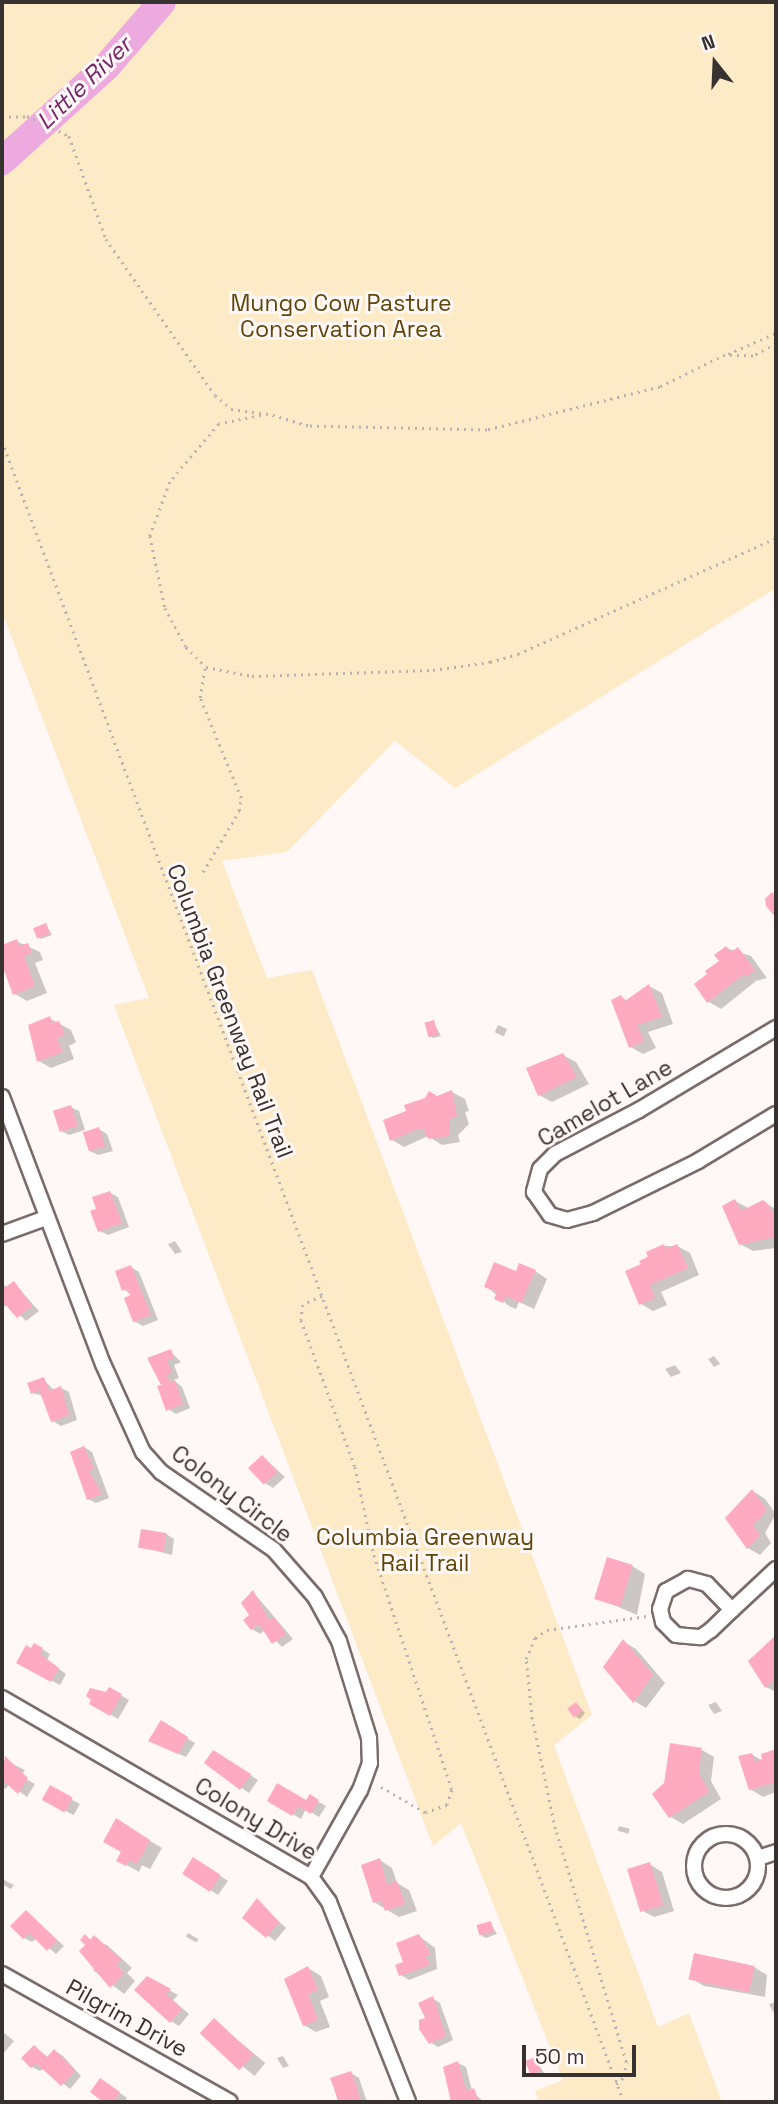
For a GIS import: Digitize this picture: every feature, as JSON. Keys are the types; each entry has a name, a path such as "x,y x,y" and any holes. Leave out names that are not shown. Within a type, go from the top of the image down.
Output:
{"street":[{"name":"Camelot Lane","path":"776,1028 639,1110 555,1154 540,1169 534,1192 550,1215 567,1220 593,1213 698,1161 776,1114"},
{"name":"Colony Circle","path":"2,1097 46,1218 143,1452 161,1472 274,1550 315,1597 339,1641 369,1738 366,1778 311,1877"},
{"path":"2,1234 46,1218"},
{"path":"732,1610 707,1584 688,1579 666,1591 660,1615 676,1635 695,1639 732,1610 776,1570"},
{"name":"Colony Drive","path":"2,1698 311,1877 329,1902 408,2102"},
{"path":"713,1836 740,1837 758,1858 753,1885 736,1897 715,1897 696,1878 695,1857 713,1836"},
{"path":"758,1858 776,1852"},
{"name":"Pilgrim Drive","path":"2,1974 230,2102"}],"path":[{"path":"2,117 27,116 69,136 106,239 215,395 231,409 268,414 308,426 487,430 660,387 776,333"},
{"path":"725,355 753,355 776,344"},
{"path":"268,414 219,424 170,482 150,536 165,608 186,647 206,667 265,676 433,670 489,662 518,654 776,538"},
{"name":"Columbia Greenway Rail Trail","path":"2,441 69,614 176,915 624,2102"},
{"path":"203,872 239,811 241,798 200,698 206,667"},
{"path":"322,1296 303,1305 302,1320 360,1482 374,1555 452,1783 451,1798 441,1809 425,1813 366,1778"},
{"path":"616,2084 624,2077 626,2062 555,1829 532,1720 526,1659 535,1638 554,1628 660,1615"}],"green space":[{"name":"Mungo Cow Pasture Conservation Area","path":"2,2 776,2 776,593 773,590 455,788 395,741 287,852 222,861 267,978 312,970 592,1715 554,1745 658,2027 689,2013 722,2102 539,2102 535,2091 563,2080 461,1823 433,1846 114,1005 149,998 2,612"}],"building":[{"path":"772,892 776,897 776,918 766,906 765,899"},
{"path":"46,923 50,933 37,938 33,928"},
{"path":"17,939 19,946 28,943 32,953 24,956 35,986 13,995 2,965 2,945"},
{"path":"726,946 731,952 738,947 755,970 746,977 744,974 707,1003 694,984 707,974 705,971 719,961 714,955"},
{"path":"649,984 662,1017 637,1025 644,1041 629,1048 611,1000 621,995 625,1001"},
{"path":"50,1016 52,1023 59,1021 65,1035 57,1038 63,1052 37,1062 28,1025"},
{"path":"434,1020 438,1034 429,1037 424,1023"},
{"path":"563,1053 577,1077 538,1096 526,1068"},
{"path":"452,1090 457,1116 450,1119 449,1136 428,1139 424,1129 418,1129 390,1141 383,1120 406,1111 404,1105 425,1098 429,1091 437,1096"},
{"path":"71,1105 78,1126 60,1132 53,1111"},
{"path":"99,1127 105,1146 89,1151 83,1132"},
{"path":"110,1191 122,1223 98,1232 90,1211 96,1209 92,1197"},
{"path":"735,1199 741,1211 763,1200 768,1204 776,1219 774,1237 739,1245 722,1206"},
{"path":"664,1244 666,1249 677,1244 688,1268 650,1285 655,1298 639,1305 625,1271 641,1264 639,1261 648,1257 646,1252"},
{"path":"494,1262 516,1271 519,1263 536,1270 521,1303 506,1296 503,1303 494,1299 497,1292 484,1287"},
{"path":"131,1265 151,1315 133,1322 124,1298 130,1295 127,1289 122,1291 115,1271"},
{"path":"14,1281 32,1306 17,1318 2,1301 2,1285 4,1288"},
{"path":"171,1349 174,1358 167,1360 172,1373 167,1375 170,1382 175,1381 183,1404 166,1411 157,1386 161,1385 147,1358"},
{"path":"44,1377 49,1391 61,1386 69,1415 51,1422 39,1390 31,1394 27,1383"},
{"path":"84,1446 94,1469 89,1471 102,1494 87,1500 70,1452"},
{"path":"262,1455 278,1472 264,1485 248,1468"},
{"path":"752,1489 767,1510 753,1525 760,1535 747,1549 725,1518"},
{"path":"141,1529 167,1533 164,1552 138,1548"},
{"path":"607,1557 633,1565 620,1607 594,1599"},
{"path":"253,1590 269,1620 274,1617 286,1634 272,1644 259,1624 251,1630 243,1620 249,1615 241,1603"},
{"path":"776,1635 776,1678 765,1688 748,1661"},
{"path":"623,1639 653,1675 633,1703 603,1667"},
{"path":"34,1643 43,1648 40,1654 59,1668 51,1682 16,1663 26,1645 31,1648"},
{"path":"109,1687 122,1694 110,1716 89,1704 91,1700 86,1696 90,1688 106,1692"},
{"path":"576,1702 583,1711 574,1717 567,1709"},
{"path":"161,1720 188,1737 178,1754 148,1741"},
{"path":"670,1743 702,1748 699,1773 709,1792 669,1818 652,1794 664,1783"},
{"path":"776,1749 776,1791 773,1783 749,1790 738,1756 752,1753 755,1762 762,1759 761,1754"},
{"path":"213,1750 251,1774 240,1790 204,1763"},
{"path":"5,1756 28,1778 18,1794 2,1780"},
{"path":"277,1783 306,1800 310,1794 319,1800 311,1814 298,1806 292,1816 267,1801"},
{"path":"50,1785 73,1798 64,1812 42,1800"},
{"path":"116,1818 150,1840 137,1864 129,1860 126,1866 116,1861 121,1852 103,1842"},
{"path":"193,1857 221,1875 210,1892 182,1874"},
{"path":"380,1858 387,1885 397,1881 405,1904 385,1911 381,1900 373,1903 361,1865"},
{"path":"650,1862 663,1905 640,1912 627,1869"},
{"path":"257,1898 279,1922 266,1938 242,1918"},
{"path":"26,1910 57,1940 47,1951 29,1933 23,1939 10,1926"},
{"path":"491,1921 494,1932 479,1936 477,1925"},
{"path":"85,1934 90,1940 94,1935 121,1960 116,1965 124,1973 110,1988 79,1951 85,1945 80,1940"},
{"path":"419,1934 431,1954 426,1956 430,1965 399,1976 395,1965 403,1962 396,1943"},
{"path":"694,1953 755,1966 749,1992 688,1979"},
{"path":"308,1966 318,1990 308,1994 318,2020 303,2026 284,1979"},
{"path":"147,1976 171,1989 166,1994 182,2009 170,2023 134,1990"},
{"path":"433,1996 446,2036 429,2044 419,2029 419,2020 425,2018 418,2003"},
{"path":"214,2018 253,2055 239,2070 200,2033"},
{"path":"34,2045 47,2057 54,2049 75,2071 61,2086 36,2063 31,2068 21,2058"},
{"path":"535,2057 541,2071 531,2075 525,2061"},
{"path":"458,2061 466,2091 474,2088 478,2100 451,2102 443,2067"},
{"path":"351,2071 361,2100 339,2102 330,2078"},
{"path":"100,2078 120,2092 115,2099 120,2102 103,2102 90,2092"}],"waterway":[{"name":"Little River","path":"2,161 107,66 162,2"}]}
